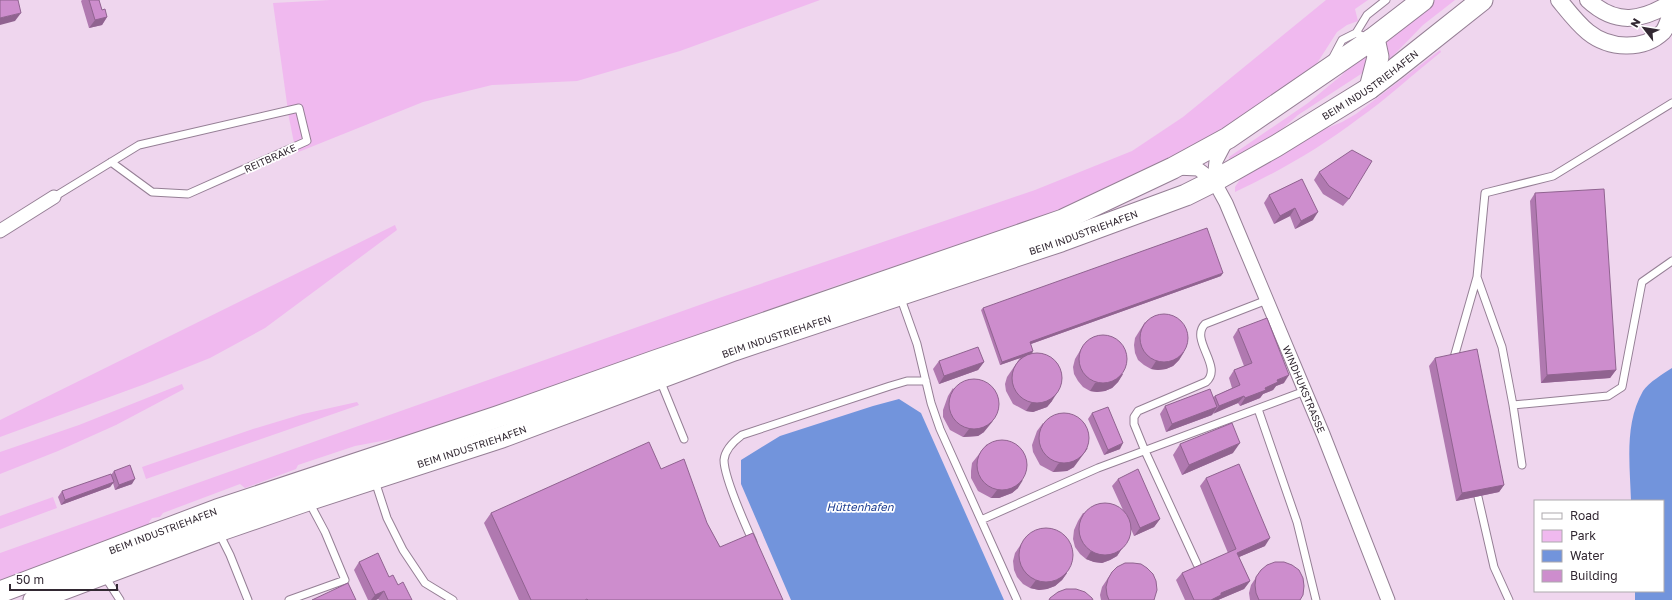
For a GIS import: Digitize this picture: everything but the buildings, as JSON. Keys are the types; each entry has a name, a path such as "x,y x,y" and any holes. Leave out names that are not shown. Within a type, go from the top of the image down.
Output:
{"main road":[{"name":"BEIM INDUSTRIEHAFEN","path":"0,592 217,510 497,417 1063,220 1173,168 1228,138 1325,71 1363,36 1423,0"},
{"name":"BEIM INDUSTRIEHAFEN","path":"34,600 218,531 502,437 785,332 1126,218 1186,195 1276,146 1370,88 1396,70 1482,0"},
{"path":"1363,36 1375,43 1378,57 1370,88"}],"street":[{"path":"1559,0 1589,33 1606,42 1619,45 1637,44 1652,38 1663,31 1672,12"},
{"path":"1588,0 1611,16 1626,19 1638,18 1657,12 1672,2"},
{"path":"1214,181 1216,160 1228,138"},
{"name":"WINDHUKSTRASSE","path":"1173,168 1198,169 1214,181 1226,203 1305,391 1388,600"},
{"name":"REITBRAKE","path":"0,231 54,197"}],"lane":[{"path":"1363,36 1367,15 1386,0"},
{"path":"1453,361 1477,276 1485,193 1553,176 1672,103"},
{"name":"REITBRAKE","path":"54,197 111,162 139,145 299,108 307,141 188,194 152,192 111,162"},
{"path":"1513,405 1608,396 1622,387 1642,282 1672,261"},
{"path":"1477,276 1502,347 1522,465"},
{"path":"900,294 917,344 940,429 1017,600"},
{"path":"1197,564 1145,451 1134,420 1136,413 1142,409 1206,382 1210,377 1212,370 1201,334 1203,327 1209,323 1267,300"},
{"path":"660,378 684,439"},
{"path":"756,548 727,478 724,459 730,444 742,435 907,380 926,381"},
{"path":"981,520 1098,468 1305,391"},
{"path":"1258,409 1297,522 1316,600"},
{"path":"374,479 387,518 403,550 425,582 453,600"},
{"path":"1478,497 1494,567 1509,600"},
{"path":"289,600 344,580 325,532 308,500"},
{"path":"218,531 230,555 248,600"},
{"path":"103,573 120,600"}],"green space":[{"path":"330,0 820,0 680,51 577,81 492,85 423,102 296,153 289,118 273,3"},
{"path":"1326,0 1368,0 1355,9 1358,21 1347,25 1337,32 1314,68 1204,143 1109,189 1048,214 841,284 404,440 403,437 355,446 298,465 296,469 245,488 240,484 163,513 160,517 152,518 149,522 150,526 0,584 0,553 722,297 1035,190 1132,151 1183,117"},
{"path":"1432,0 1455,0 1423,25 1387,62 1388,52 1385,37"},
{"path":"1440,50 1441,52 1390,95 1344,130 1298,159 1235,192 1235,187 1243,175 1315,133 1342,122 1356,114"},
{"path":"1369,53 1364,71 1361,74 1298,115 1273,137 1230,161 1229,157 1308,103 1342,75 1352,63"},
{"path":"395,225 397,230 265,328 210,358 145,384 0,437 0,420"},
{"path":"182,384 184,389 116,425 58,451 0,474 0,452 79,425"},
{"path":"357,402 359,405 146,479 142,467 253,429 303,414"},
{"path":"53,497 57,508 0,529 0,516"}],"water":[{"path":"1672,368 1672,600 1635,600 1635,592 1664,592 1664,500 1631,500 1629,459 1633,417 1643,391 1652,381"},
{"name":"Hüttenhafen","path":"899,399 921,413 1004,600 791,600 741,484 741,460 780,436"}]}
